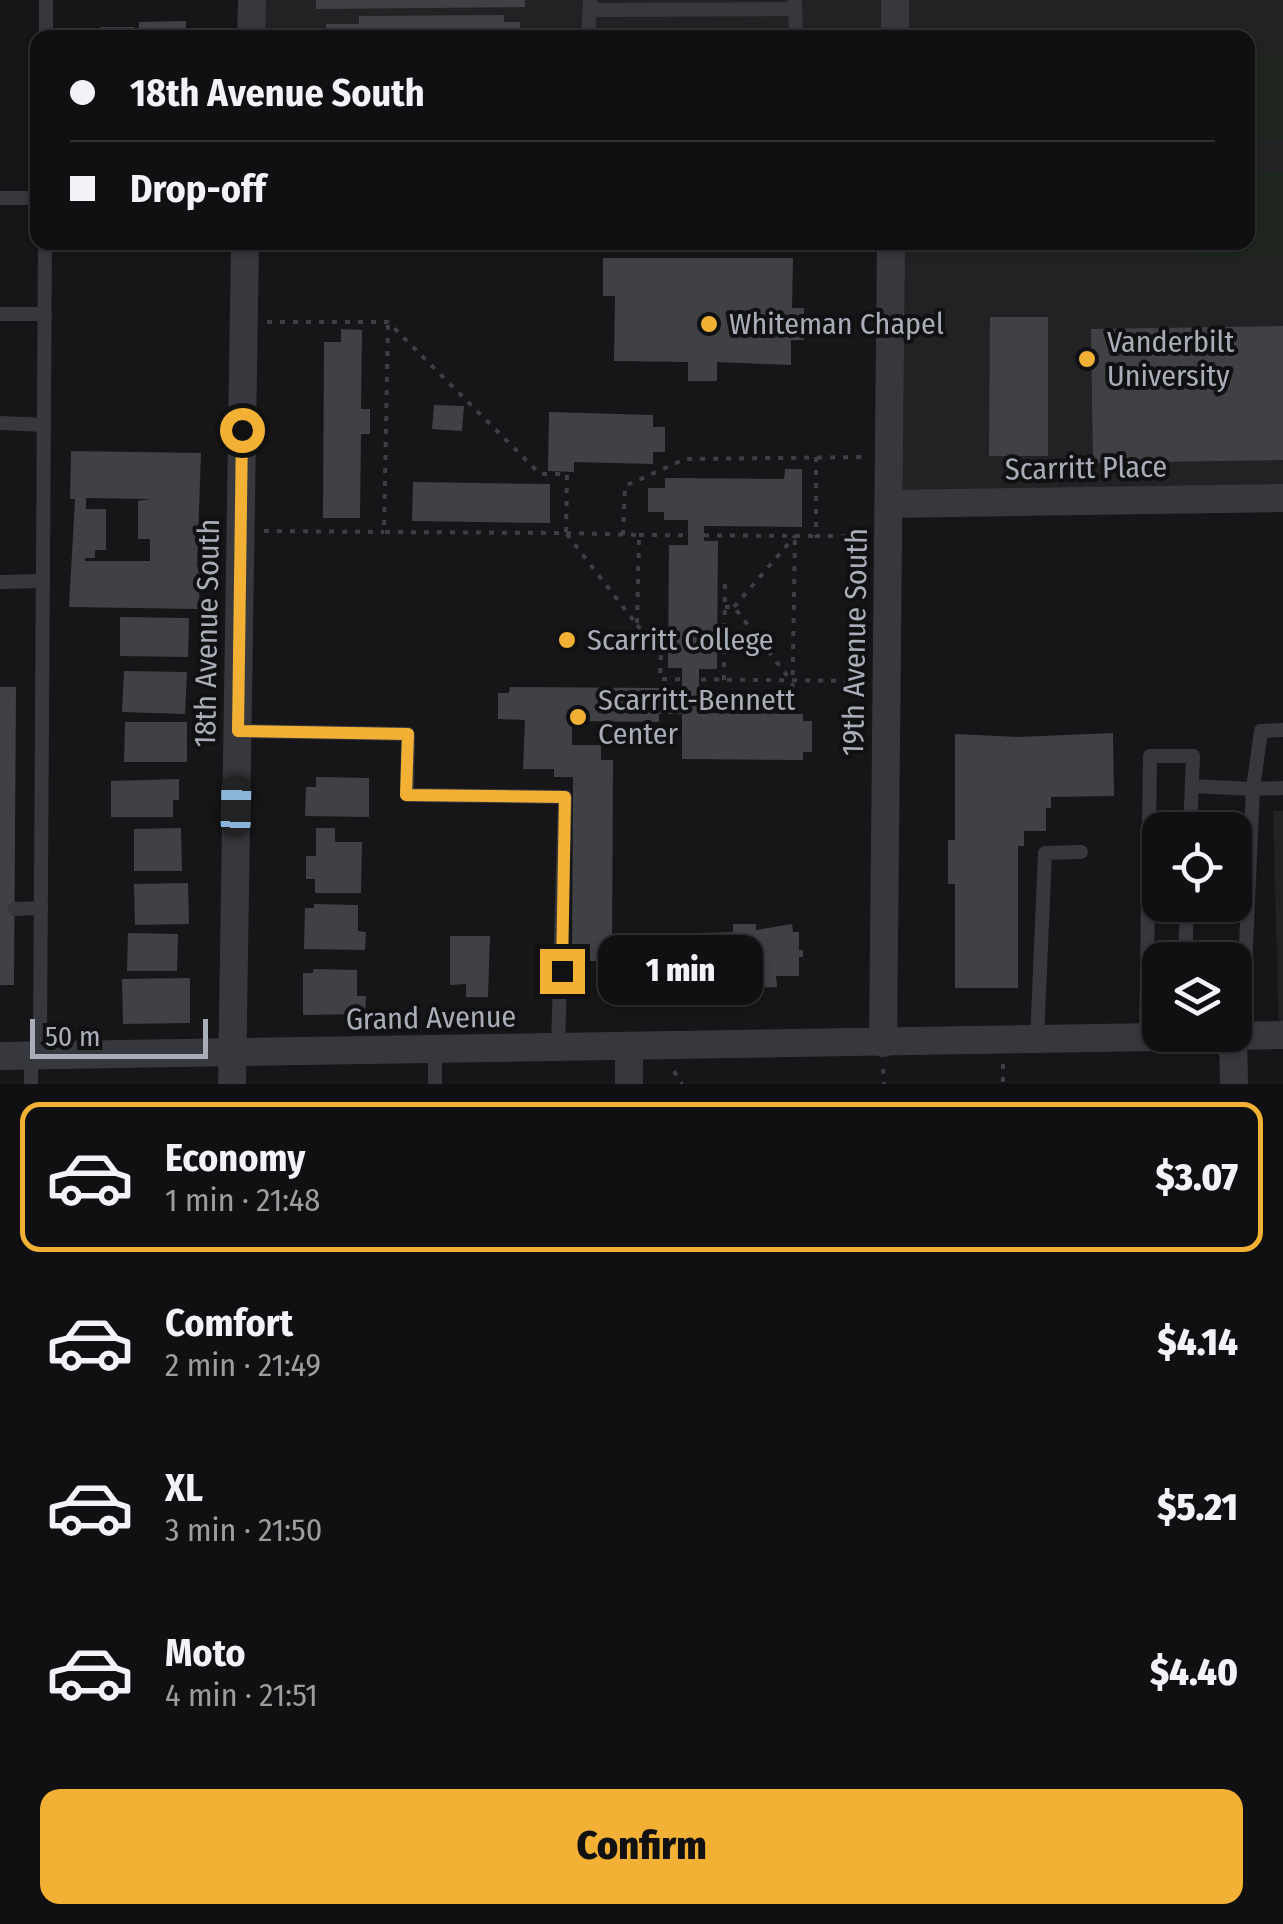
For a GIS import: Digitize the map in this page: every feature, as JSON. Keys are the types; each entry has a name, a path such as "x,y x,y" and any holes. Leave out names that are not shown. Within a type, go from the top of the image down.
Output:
{"street":[{"path":"251,30 252,0"},
{"path":"895,0 895,30"},
{"name":"18th Avenue South","path":"232,1084 245,250"},
{"name":"19th Avenue South","path":"883,1053 891,250"},
{"name":"Scarritt Place","path":"890,504 1283,498"},
{"name":"Grand Avenue","path":"1252,1036 1283,1035"},
{"name":"Grand Avenue","path":"0,1056 31,1070 232,1052 630,1048 883,1053 1036,1040 1142,1038"},
{"path":"630,1048 630,1084"},
{"path":"1234,1084 1237,1052"}],"lane":[{"path":"46,0 46,30"},
{"path":"588,30 590,5 795,4 796,30"},
{"path":"0,198 30,198"},
{"path":"31,1070 40,1037 45,250"},
{"path":"0,314 45,314"},
{"path":"0,423 44,425"},
{"path":"0,582 43,581"},
{"path":"1244,942 1253,789 1261,730 1283,730"},
{"path":"238,731 408,734 406,795 565,797 558,1049"},
{"path":"1147,942 1150,756 1193,756 1191,812"},
{"path":"1192,786 1283,788"},
{"path":"1036,1040 1044,853 1082,852"},
{"path":"15,909 41,908"},
{"path":"435,1084 436,1051"}],"path":[{"path":"267,322 388,322 540,474 567,474 566,533 660,653 660,679 887,682"},
{"path":"384,532 388,322"},
{"path":"624,534 625,486 686,458 864,457"},
{"path":"816,458 816,536"},
{"path":"264,532 864,536"},
{"path":"637,626 639,535"},
{"path":"734,608 795,536"},
{"path":"792,714 795,536"},
{"path":"724,680 726,577"},
{"path":"725,607 734,608 792,682"},
{"path":"883,1053 886,1082"},
{"path":"1002,1062 1003,1084"},
{"path":"672,1067 682,1084"}],"shaded area":[{"name":"Vanderbilt University","path":"252,0 1283,0 1283,493 889,504 891,250 1255,250 1255,30 251,30"},
{"path":"1283,56 1283,141 1255,142 1255,57"},
{"path":"1283,172 1283,257 1194,258 1194,250 1255,250 1255,173"},
{"path":"1273,811 1283,811 1283,1035 1279,1035"}],"building":[{"path":"316,0 525,0 525,7 316,9"},
{"path":"504,15 504,22 520,22 520,29 539,30 326,30 326,24 359,24 359,16"},
{"path":"186,21 186,30 138,30 139,22"},
{"path":"100,27 134,27 134,30"},
{"name":"Whiteman Chapel","path":"603,258 793,258 792,308 804,308 804,340 791,340 791,365 717,362 717,381 688,381 688,362 614,361 615,296 603,296"},
{"path":"990,317 1048,317 1048,456 989,456"},
{"path":"1283,326 1283,460 1093,463 1091,329"},
{"path":"341,329 362,330 361,409 370,409 370,434 361,434 360,518 323,518 324,342 341,342"},
{"path":"434,405 464,406 462,431 432,429"},
{"path":"549,412 653,415 653,427 665,427 665,452 653,452 653,464 574,462 574,472 548,471"},
{"path":"71,451 201,453 199,609 69,607 75,499 70,499","holes":["86,498 150,499 138,501 138,539 150,539 150,561 85,561 95,558 95,550 106,550 106,509 86,509"]},
{"name":"Scarritt-Bennett Center","path":"785,469 802,469 802,527 704,526 704,541 718,541 717,669 699,669 699,692 707,692 706,713 803,714 803,721 812,721 812,752 803,752 803,760 682,759 682,714 659,714 659,722 572,721 572,745 601,745 601,760 613,760 612,961 572,961 573,777 554,777 554,769 523,769 525,720 498,719 498,693 509,693 510,687 661,688 661,696 682,696 682,668 668,668 669,545 688,545 688,520 664,520 664,512 648,512 648,488 665,488 665,478 784,479"},
{"path":"413,482 550,484 550,523 412,521"},
{"path":"120,617 189,618 188,657 120,656"},
{"path":"124,671 187,672 185,714 122,712"},
{"path":"0,687 16,687 14,985 0,985"},
{"path":"125,722 187,722 187,762 124,762"},
{"path":"1113,733 1114,796 1051,797 1051,808 1046,808 1046,831 1024,831 1024,846 1018,846 1018,988 955,988 955,884 948,884 948,840 955,840 955,734 1018,737"},
{"path":"316,777 369,778 369,817 305,816 306,787 316,787"},
{"path":"179,779 179,800 173,800 173,817 111,817 111,781"},
{"path":"181,828 182,871 134,871 134,829"},
{"path":"316,828 335,828 335,842 362,842 361,893 315,893 315,879 306,879 306,856 316,856"},
{"path":"188,883 189,924 135,925 134,884"},
{"path":"314,904 358,905 358,931 366,932 365,950 304,949 305,908 314,908"},
{"path":"733,924 756,924 756,930 792,924 793,932 799,932 799,950 803,950 799,976 776,976 777,987 754,988 754,1001 719,1002 718,976 699,976 698,933 733,932"},
{"path":"128,933 178,934 177,971 127,971"},
{"path":"450,936 490,936 488,997 466,997 466,984 450,985"},
{"path":"313,969 357,970 357,996 366,996 365,1014 303,1015 303,973 313,973"},
{"path":"190,978 190,1023 123,1024 122,979"}],"place":[{"name":"Whiteman Chapel","path":"709,324"},
{"name":"Vanderbilt University","path":"1087,359"},
{"name":"Scarritt College","path":"567,640"},
{"name":"Scarritt-Bennett Center","path":"578,717"}],"route":[{"path":"242,430 238,731 408,734 406,795 565,797 562,971"}]}
